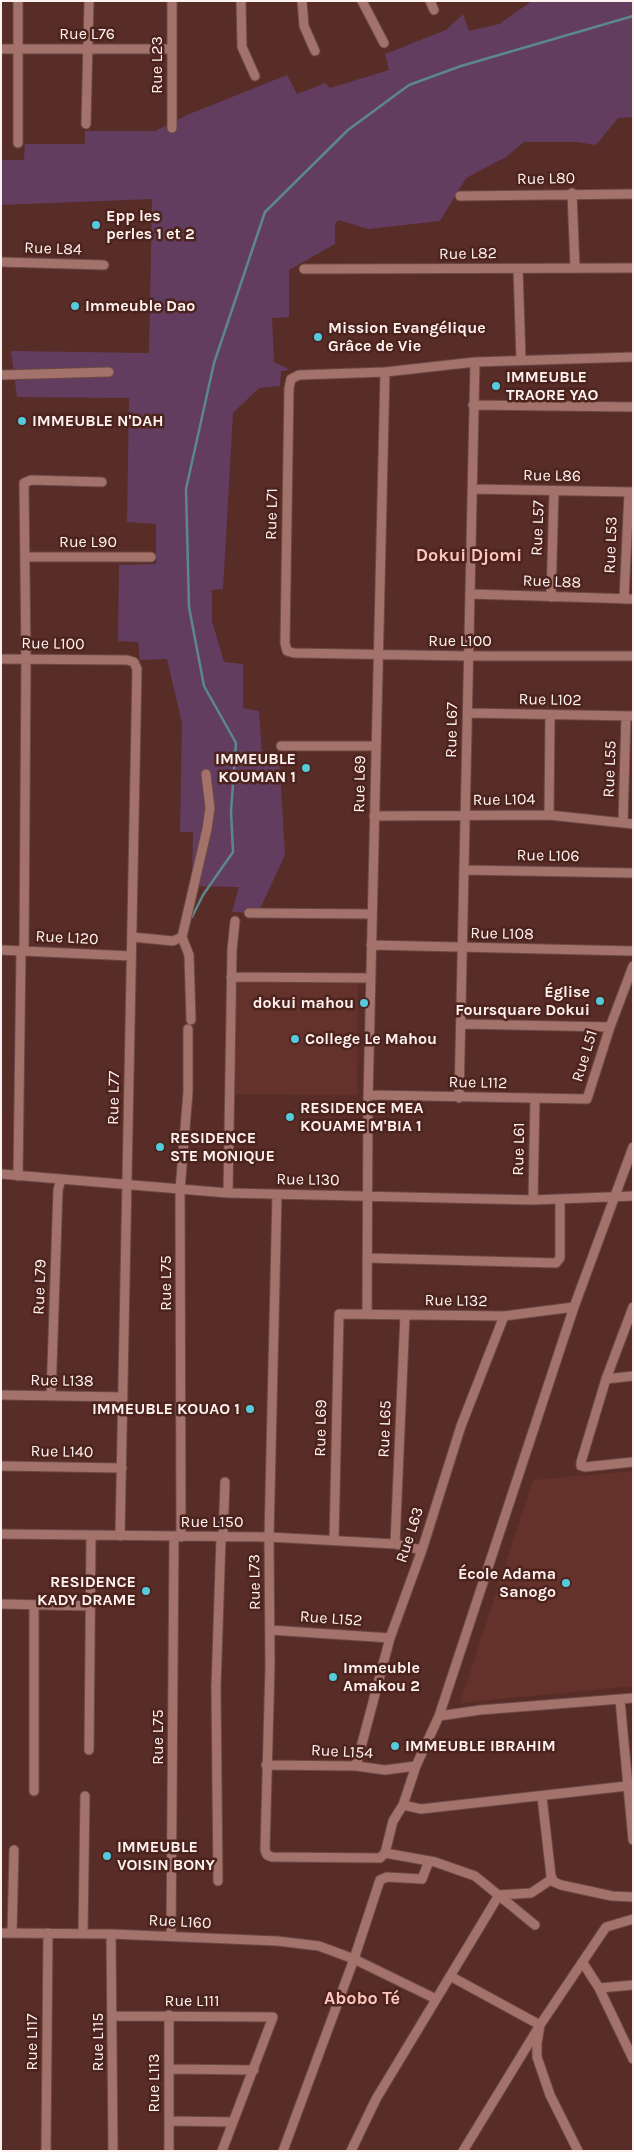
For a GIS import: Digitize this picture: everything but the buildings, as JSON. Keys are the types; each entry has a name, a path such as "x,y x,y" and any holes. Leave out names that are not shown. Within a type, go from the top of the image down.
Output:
{"street":[{"path":"18,1 18,143"},
{"path":"86,124 89,1"},
{"name":"Rue L23","path":"172,1 172,128"},
{"path":"242,1 242,47 255,76"},
{"path":"302,1 304,26 315,51"},
{"path":"362,1 384,43"},
{"name":"Rue L76","path":"1,49 172,49"},
{"path":"572,193 575,267"},
{"name":"Rue L80","path":"460,196 572,193 633,194"},
{"name":"Rue L84","path":"1,262 104,265"},
{"name":"Rue L82","path":"304,270 633,268"},
{"path":"518,269 521,360"},
{"path":"385,372 475,362 633,357"},
{"name":"Rue L67","path":"459,1098 475,362"},
{"path":"1,375 109,372"},
{"name":"Rue L71","path":"287,650 285,644 288,388 292,379 300,375 385,372"},
{"name":"Rue L69","path":"367,1314 370,978 385,372"},
{"path":"473,405 633,407"},
{"path":"18,1176 23,951 26,659 24,486 26,482 31,480 102,482"},
{"name":"Rue L86","path":"472,489 631,492"},
{"name":"Rue L57","path":"551,596 554,491"},
{"name":"Rue L53","path":"628,599 631,492"},
{"name":"Rue L90","path":"25,557 151,557"},
{"name":"Rue L88","path":"470,594 628,599"},
{"name":"Rue L100","path":"287,650 294,653 377,655 633,656"},
{"name":"Rue L100","path":"1,659 127,660 134,662"},
{"name":"Rue L77","path":"120,1536 137,670 134,662"},
{"name":"Rue L102","path":"468,713 630,716"},
{"path":"549,815 550,715"},
{"name":"Rue L55","path":"623,823 630,716"},
{"path":"281,746 375,746"},
{"path":"132,937 173,941 182,937 208,829 210,808 206,774"},
{"name":"Rue L104","path":"374,816 549,815 633,824"},
{"name":"Rue L106","path":"464,870 633,873"},
{"path":"249,913 372,914"},
{"path":"228,1193 231,977 235,920"},
{"name":"Rue L75","path":"172,1936 180,1190 188,1099 189,1025 189,955 182,937"},
{"name":"Rue L108","path":"371,946 633,951"},
{"name":"Rue L120","path":"1,950 131,956"},
{"name":"Rue L51","path":"587,1099 610,1027 633,966"},
{"path":"231,977 370,978"},
{"path":"460,1024 610,1027"},
{"name":"Rue L112","path":"368,1095 587,1099"},
{"name":"Rue L61","path":"533,1200 535,1099"},
{"path":"535,1925 475,1876 456,1868 429,1862 382,1856 393,1821 403,1806 416,1766 439,1716 574,1307 633,1147"},
{"name":"Rue L130","path":"1,1174 127,1186 277,1195 533,1200 633,1196"},
{"name":"Rue L79","path":"51,1396 58,1190 61,1179"},
{"name":"Rue L73","path":"277,1195 269,1537 270,1630 266,1765 266,1850 267,1855 272,1857 382,1856"},
{"path":"367,1258 556,1263 560,1258 560,1199"},
{"path":"633,1306 606,1379 581,1462 582,1466 585,1467 633,1462"},
{"name":"Rue L132","path":"338,1317 342,1313 504,1316 574,1307"},
{"name":"Rue L65","path":"396,1544 405,1315"},
{"name":"Rue L63","path":"356,1766 390,1638 422,1550 461,1426 504,1316"},
{"name":"Rue L69","path":"334,1540 338,1317"},
{"path":"606,1379 633,1376"},
{"name":"Rue L138","path":"1,1395 123,1397"},
{"name":"Rue L140","path":"1,1466 122,1468"},
{"path":"218,1881 216,1687 225,1482"},
{"name":"Rue L150","path":"1,1534 222,1538 269,1537 396,1544 422,1550"},
{"path":"89,1750 91,1536"},
{"path":"1,1604 91,1606"},
{"path":"34,1605 34,1791"},
{"name":"Rue L152","path":"270,1630 390,1638"},
{"path":"439,1716 480,1710 633,1698"},
{"path":"620,1700 633,1840"},
{"name":"Rue L154","path":"266,1765 356,1766 385,1770 416,1766"},
{"path":"403,1806 422,1809 627,1786"},
{"path":"83,1933 85,1796"},
{"path":"542,1797 552,1879 561,1885 612,1896 633,1897"},
{"path":"12,1933 14,1850"},
{"path":"283,2151 354,1959 380,1880 387,1877 422,1879 429,1862"},
{"path":"500,1895 531,1893 552,1879"},
{"path":"351,2151 376,2099 500,1895"},
{"path":"464,2151 540,2025 606,1926 633,1918"},
{"name":"Rue L160","path":"1,1933 172,1936 277,1941 319,1946 354,1959 436,1999"},
{"name":"Rue L117","path":"46,2151 48,1933"},
{"name":"Rue L115","path":"111,1934 113,2151"},
{"path":"583,1963 599,1988 633,2059"},
{"path":"450,1976 540,2025"},
{"path":"599,1988 633,1984"},
{"name":"Rue L111","path":"112,2016 272,2016 273,2019 254,2070"},
{"name":"Rue L113","path":"168,2016 170,2069 169,2151"},
{"path":"540,2025 537,2057 550,2095 578,2151"},
{"path":"170,2069 254,2070 222,2151"},
{"path":"169,2121 233,2122"}],"shaded area":[{"path":"532,1 633,1 633,117 618,118 596,145 577,142 524,142 506,157 466,178 440,221 368,229 338,220 335,224 335,244 289,270 289,317 272,318 274,362 290,370 281,371 280,386 259,388 233,413 223,589 212,590 212,621 224,662 243,664 243,708 259,711 262,755 279,753 285,855 258,913 232,912 239,887 192,886 193,832 180,832 182,723 167,659 140,660 138,642 118,641 119,565 156,564 156,524 127,522 129,398 17,397 11,351 149,353 152,199 1,205 1,160 24,160 25,144 85,144 85,131 155,131 187,115 287,75 297,94 325,83 330,88 389,70 385,54 446,30 463,14 469,31 499,24"},
{"name":"College Le Mahou","path":"233,982 358,983 357,1095 232,1094"},
{"name":"École Adama Sanogo","path":"633,1471 633,1686 460,1703 533,1480"}],"waterway":[{"path":"192,917 203,895 233,852 231,811 236,743 204,686 189,607 186,489 214,363 265,212 348,130 409,85 461,66 633,16"}],"place":[{"name":"Epp les perles 1 et 2","path":"96,225"},
{"name":"Immeuble Dao","path":"75,306"},
{"name":"Mission Evangélique Grâce de Vie","path":"318,337"},
{"name":"IMMEUBLE TRAORE YAO","path":"496,386"},
{"name":"IMMEUBLE N'DAH","path":"22,421"},
{"name":"IMMEUBLE KOUMAN 1","path":"306,768"},
{"name":"Église Foursquare Dokui","path":"600,1001"},
{"name":"dokui mahou","path":"364,1003"},
{"name":"College Le Mahou","path":"295,1039"},
{"name":"RESIDENCE MEA KOUAME M'BIA 1","path":"290,1117"},
{"name":"RESIDENCE STE MONIQUE","path":"160,1147"},
{"name":"IMMEUBLE KOUAO 1","path":"250,1409"},
{"name":"École Adama Sanogo","path":"566,1583"},
{"name":"RESIDENCE KADY DRAME","path":"146,1591"},
{"name":"Immeuble Amakou 2","path":"333,1677"},
{"name":"IMMEUBLE IBRAHIM","path":"395,1746"},
{"name":"IMMEUBLE VOISIN BONY","path":"107,1856"}],"district":[{"name":"Dokui Djomi","path":"469,556"},
{"name":"Abobo Té","path":"362,1999"}]}
